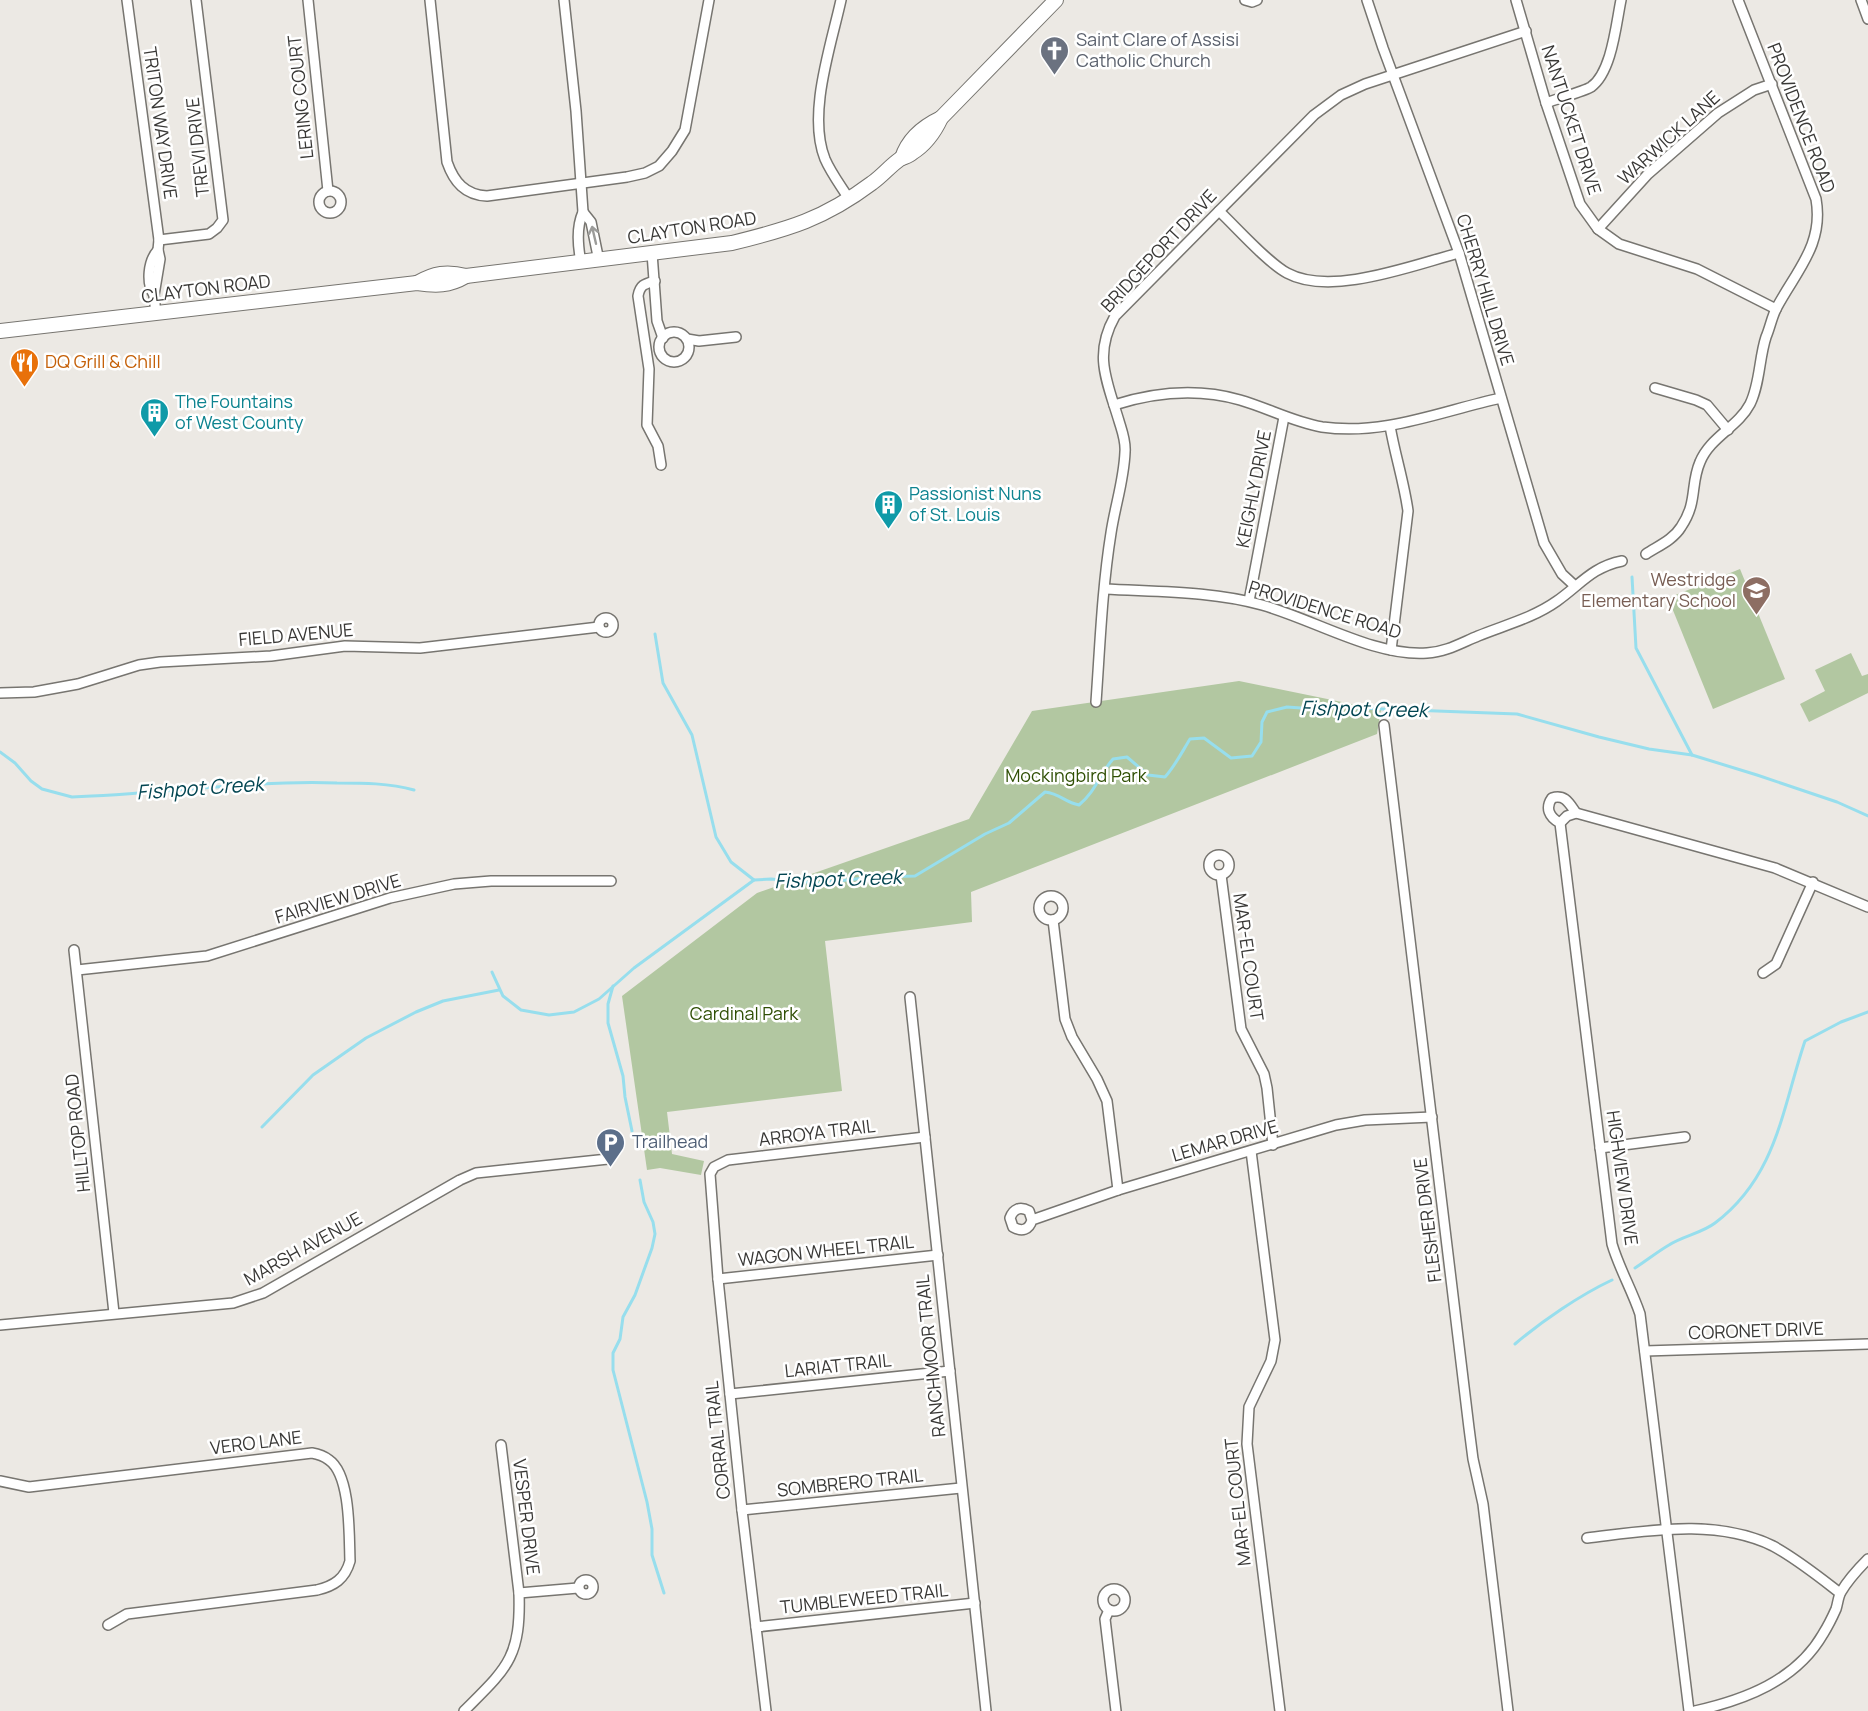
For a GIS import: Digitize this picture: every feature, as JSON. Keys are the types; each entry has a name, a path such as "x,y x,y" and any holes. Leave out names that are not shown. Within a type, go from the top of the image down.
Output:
{"main road":[{"name":"CLAYTON ROAD","path":"0,331 417,282 433,286 453,283 466,276 732,243 768,235 804,223 849,199 873,183 902,158 912,154 936,130 941,118 1056,0"}],"street":[{"name":"TRITON WAY DRIVE","path":"127,0 159,245 149,274 149,288 154,296 156,314"},
{"name":"TREVI DRIVE","path":"159,245 209,234 223,220 196,0"},
{"name":"LERING COURT","path":"308,0 328,191"},
{"path":"430,0 447,162 456,180 466,192 487,196 645,172 659,166 685,130 710,0"},
{"path":"564,0 576,111 583,212 579,222 581,263"},
{"path":"841,0 818,117 820,139 826,160 849,199"},
{"path":"1245,0 1252,2 1257,0"},
{"name":"CHERRY HILL DRIVE","path":"1367,0 1459,253 1544,543 1562,574 1575,586"},
{"name":"NANTUCKET DRIVE","path":"1516,0 1546,103 1580,204 1598,230 1619,244 1697,269 1776,309"},
{"path":"1546,103 1591,87 1601,74 1610,61 1621,0"},
{"name":"PROVIDENCE ROAD","path":"1646,554 1663,544 1680,529 1689,515 1694,500 1696,474 1705,452 1737,423 1750,403 1765,340 1776,309 1815,237 1819,212 1816,199 1738,0"},
{"path":"1861,0 1868,19"},
{"name":"BRIDGEPORT DRIVE","path":"1096,702 1111,533 1125,451 1123,435 1104,373 1102,359 1106,335 1115,316 1327,105 1365,84 1526,31"},
{"name":"WARWICK LANE","path":"1598,230 1648,174 1718,113 1754,90 1772,84"},
{"path":"1219,211 1279,268 1298,278 1311,281 1349,282 1459,253"},
{"path":"583,212 591,222 599,261"},
{"path":"652,253 657,321 663,338"},
{"path":"655,281 644,284 639,289 638,296 649,369 647,425 658,446 661,465"},
{"path":"687,339 689,348 681,359 673,361 664,358 660,351 666,334 675,332 687,339 699,341 736,337"},
{"path":"1655,388 1707,405 1728,430"},
{"path":"1114,405 1159,394 1207,394 1240,400 1284,417 1323,427 1390,426 1501,398"},
{"name":"KEIGHLY DRIVE","path":"1249,601 1284,417"},
{"path":"1390,426 1408,511 1390,650"},
{"name":"PROVIDENCE ROAD","path":"1105,589 1183,593 1249,601 1292,614 1390,650 1428,653 1444,650 1540,612 1558,601 1592,572 1622,561"},
{"name":"FIELD AVENUE","path":"0,693 34,692 78,684 139,664 271,656 345,646 420,648 599,627"},
{"name":"FLESHER DRIVE","path":"1384,725 1472,1449 1483,1504 1508,1711"},
{"name":"HIGHVIEW DRIVE","path":"1689,1711 1640,1314 1612,1244 1560,823 1554,820 1548,812 1548,804 1552,798 1558,796 1565,798 1576,813 1775,868 1868,907"},
{"path":"1560,823 1567,816 1576,813"},
{"name":"MAR-EL COURT","path":"1221,875 1241,1029 1264,1074 1273,1145"},
{"name":"FAIRVIEW DRIVE","path":"77,970 207,956 390,898 454,884 491,880 611,880"},
{"path":"1763,973 1776,964 1813,882"},
{"path":"1053,920 1065,1019 1071,1037 1107,1101 1118,1190"},
{"name":"HILLTOP ROAD","path":"74,950 114,1313"},
{"name":"RANCHMOOR TRAIL","path":"910,997 986,1711"},
{"name":"LEMAR DRIVE","path":"1032,1220 1118,1190 1336,1125 1365,1120 1432,1117"},
{"name":"ARROYA TRAIL","path":"714,1167 728,1160 925,1137"},
{"path":"1600,1148 1685,1137"},
{"name":"MAR-EL COURT","path":"1251,1151 1275,1340 1271,1361 1249,1407 1247,1444 1280,1711"},
{"name":"MARSH AVENUE","path":"0,1325 246,1300 263,1293 476,1173 608,1159"},
{"name":"CORRAL TRAIL","path":"714,1167 710,1174 709,1184 718,1279 766,1711"},
{"name":"WAGON WHEEL TRAIL","path":"718,1279 938,1255"},
{"name":"CORONET DRIVE","path":"1645,1352 1868,1344"},
{"name":"LARIAT TRAIL","path":"730,1394 950,1371"},
{"name":"VESPER DRIVE","path":"464,1711 501,1674 509,1661 520,1616 501,1445"},
{"name":"VERO LANE","path":"0,1481 30,1487 312,1453 330,1460 337,1468 345,1490 350,1561 339,1581 317,1590 127,1614 108,1625"},
{"name":"SOMBRERO TRAIL","path":"742,1510 961,1488"},
{"path":"1587,1538 1667,1528 1717,1531 1754,1538 1788,1554 1840,1593"},
{"path":"1695,1711 1749,1696 1782,1678 1802,1660 1821,1637 1835,1610 1840,1593 1868,1559"},
{"name":"VESPER DRIVE","path":"519,1593 578,1588"},
{"name":"TUMBLEWEED TRAIL","path":"756,1627 975,1603"},
{"path":"1109,1610 1106,1619 1116,1711"}],"green space":[{"path":"1740,569 1785,679 1713,709 1668,598"},
{"path":"1851,653 1862,676 1868,674 1868,693 1809,722 1800,704 1825,691 1815,670"},
{"path":"1239,681 1381,710 1377,734 971,892 972,922 825,941 842,1091 667,1112 672,1154 704,1161 701,1175 660,1168 647,1170 622,996 757,893 969,819 1032,711"}],"waterway":[{"path":"1632,577 1636,648 1692,755"},
{"path":"655,634 663,683 692,735 716,837 731,862 754,880"},
{"name":"Fishpot Creek","path":"492,972 503,996 521,1010 549,1015 574,1012 599,999 634,968 754,880 818,883 875,877 915,876 985,834 1009,823 1045,792 1079,805 1090,794 1113,759 1127,757 1148,775 1165,777 1190,739 1204,738 1231,758 1252,756 1261,742 1262,722 1267,712 1287,707 1315,709 1334,704 1357,708 1517,714 1649,749 1692,755 1837,802 1868,816"},
{"name":"Fishpot Creek","path":"0,752 42,789 72,797 271,783 376,784 414,790"},
{"path":"613,986 608,1004 608,1023 623,1076 632,1131"},
{"path":"262,1127 313,1075 366,1038 443,1001 499,990"},
{"path":"1635,1268 1674,1242 1715,1223 1736,1204 1765,1163 1775,1140 1805,1041 1841,1022 1868,1012"},
{"path":"640,1180 644,1202 653,1222 655,1234 635,1295 623,1317 620,1339 613,1353 613,1370 647,1502 652,1529 652,1555 664,1593"},
{"path":"1515,1344 1562,1309 1612,1280"}],"place":[{"name":"Saint Clare of Assisi Catholic Church","path":"1055,76"},
{"name":"DQ Grill & Chill","path":"24,388"},
{"name":"The Fountains of West County","path":"154,438"},
{"name":"Passionist Nuns of St. Louis","path":"888,530"},
{"name":"Westridge Elementary School","path":"1757,616"},
{"name":"Trailhead","path":"611,1168"}],"park label":[{"name":"Mockingbird Park","path":"1076,776"},
{"name":"Cardinal Park","path":"744,1014"}]}
